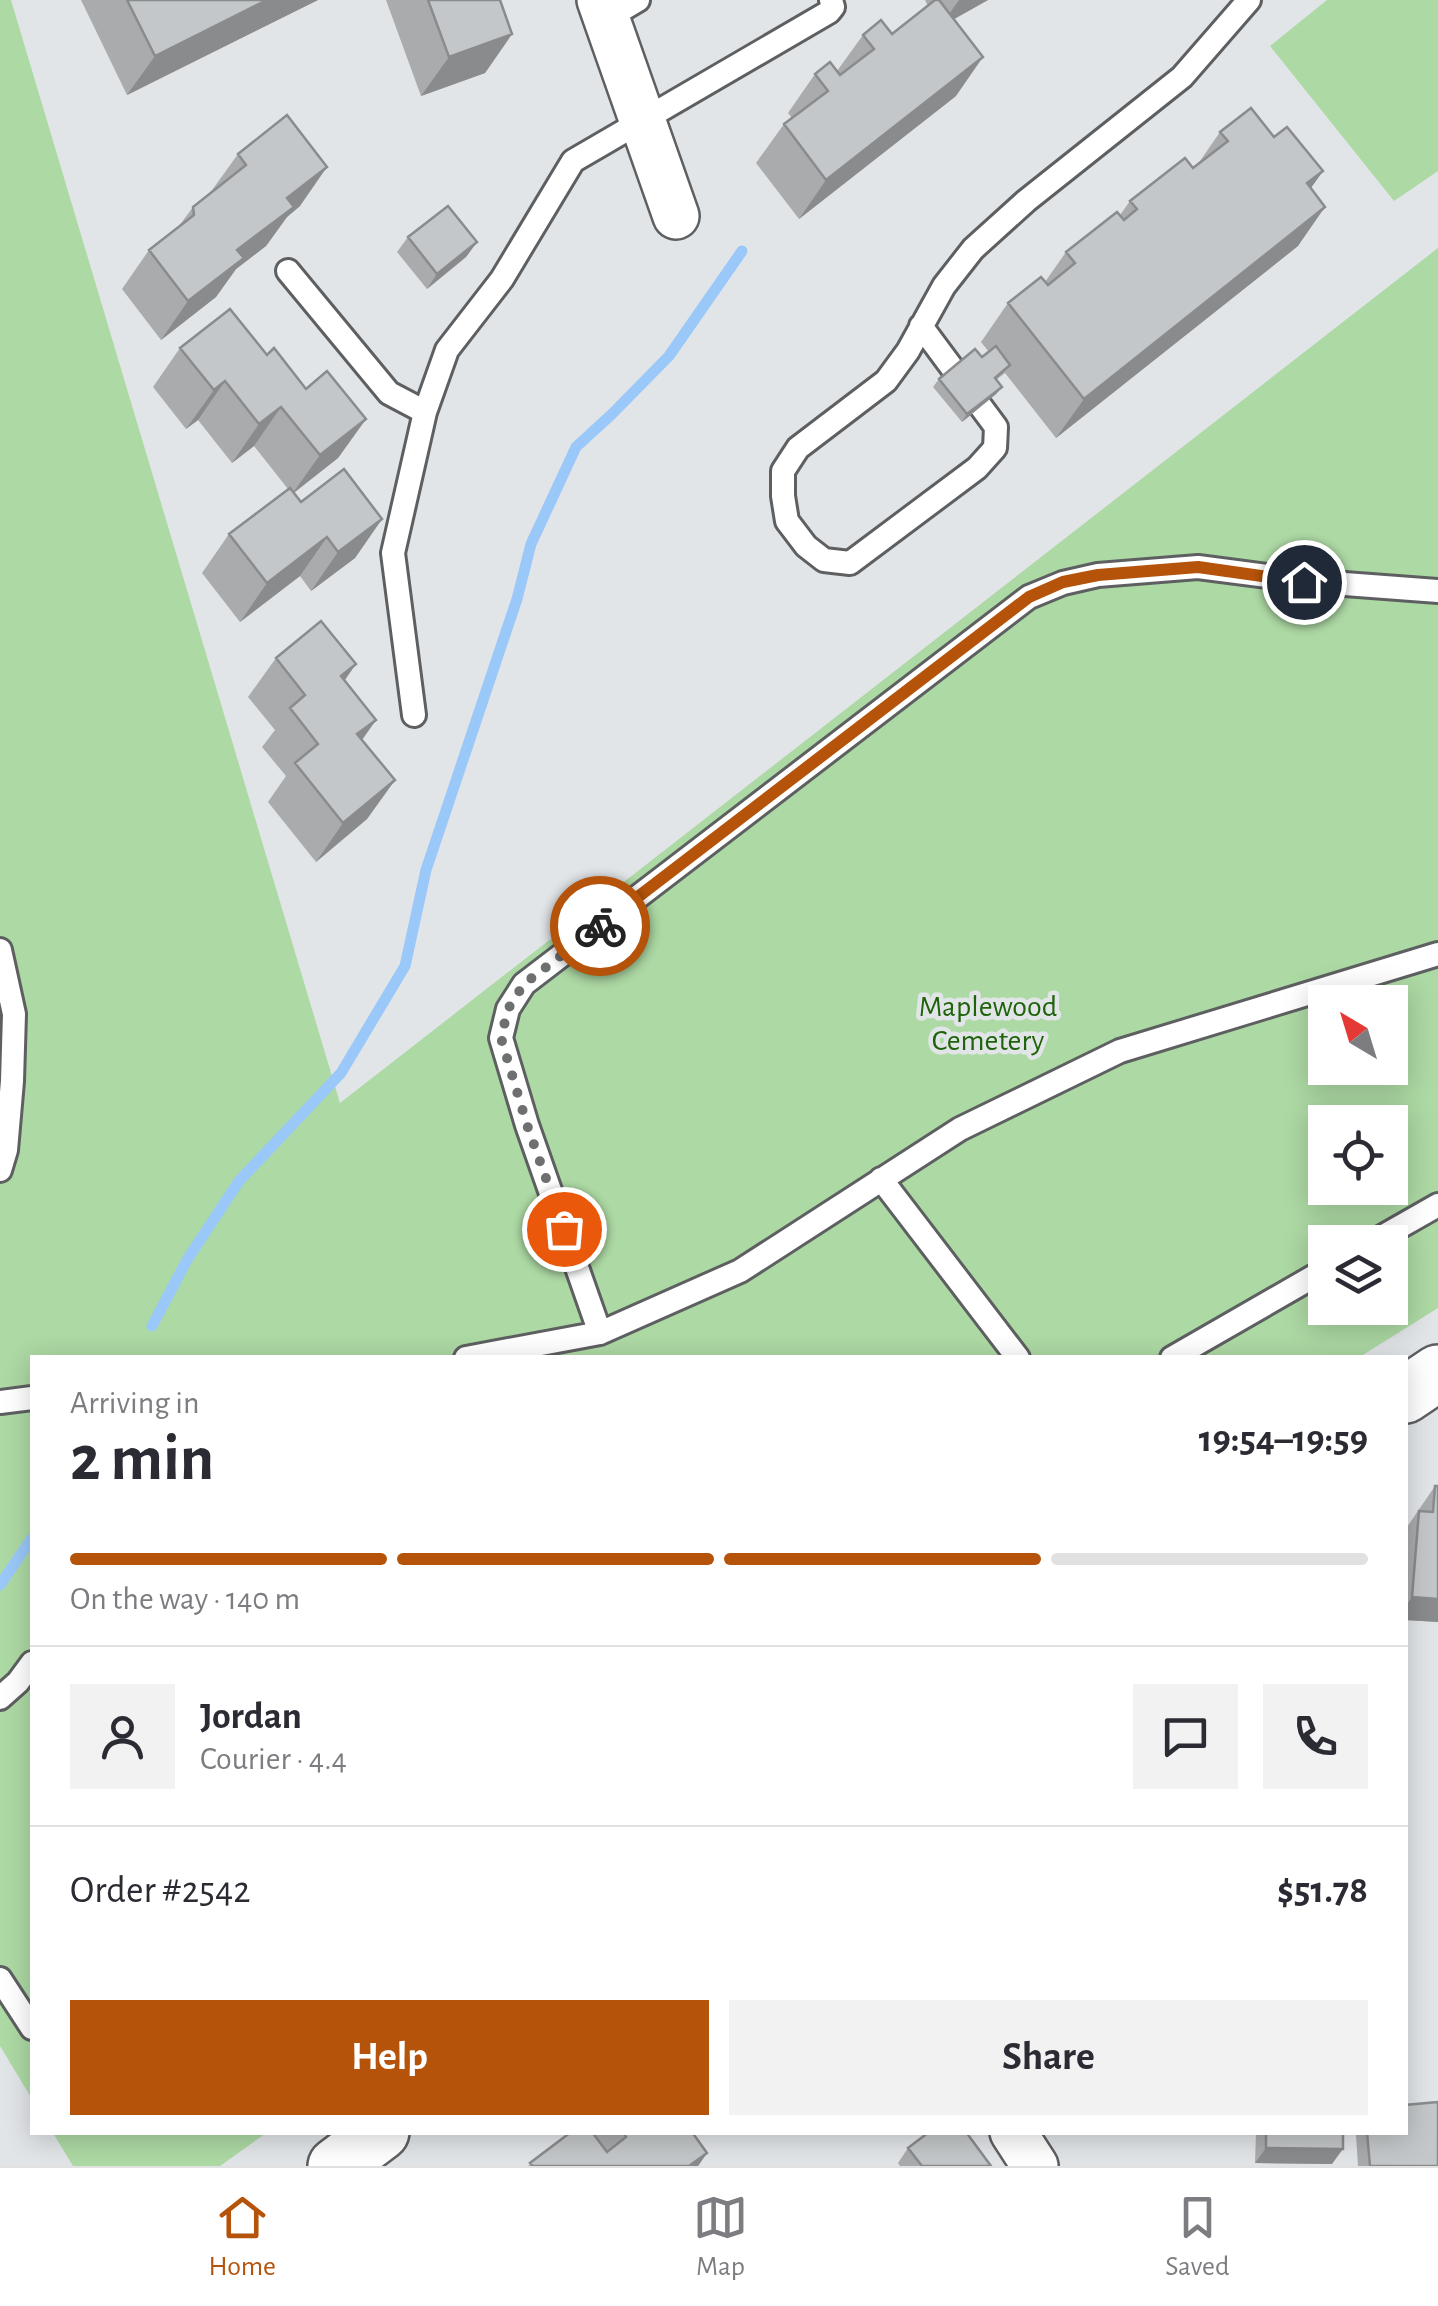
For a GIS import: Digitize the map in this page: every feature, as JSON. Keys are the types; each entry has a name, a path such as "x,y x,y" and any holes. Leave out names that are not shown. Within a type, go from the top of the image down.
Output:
{"street":[{"path":"615,6 642,121 676,216"},
{"path":"1408,1393 1438,1373"},
{"path":"336,2166 377,2135"},
{"path":"1015,2135 1035,2166"}],"lane":[{"path":"414,715 393,553 425,412 446,350 502,279 573,160 829,12 831,0"},
{"path":"921,326 996,427 995,448 977,468 850,563 824,560 806,546 788,521 783,472 798,448 886,381 908,351 921,326 944,286 973,249 1026,201 1182,77 1248,0"},
{"path":"288,271 389,393 425,412"},
{"path":"600,1333 527,1125 501,1038 508,1009 524,984 1029,597 1063,582 1098,575 1198,567 1304,582 1438,591"},
{"path":"0,950 14,1014 7,1132 0,1170"},
{"path":"482,1355 600,1333 740,1271 960,1129 1120,1051 1438,954"},
{"path":"881,1179 1016,1355"},
{"path":"1403,1225 1438,1205"},
{"path":"1177,1355 1308,1280"},
{"path":"0,1402 30,1398"},
{"path":"0,1698 30,1666"},
{"path":"0,1979 30,2025"}],"green space":[{"name":"Maplewood Cemetery","path":"0,0 11,0 340,1103 1438,248 1438,1308 1363,1355 30,1355 30,2096 0,2046"},
{"path":"1327,0 1438,0 1438,171 1394,201 1270,46"},
{"path":"54,2135 263,2135 220,2166 73,2166"}],"building":[{"path":"127,0 267,0 155,56"},
{"path":"428,0 500,0 512,34 449,57"},
{"path":"939,0 983,57 826,180 784,124 828,91 815,74 830,62 840,75 874,49 863,35 881,20 892,34"},
{"path":"1251,108 1274,137 1287,127 1323,171 1307,183 1325,207 1084,399 1008,303 1041,277 1048,285 1075,263 1066,252 1117,212 1124,220 1137,209 1130,201 1185,158 1193,168 1228,141 1220,132"},
{"path":"287,115 327,167 287,198 294,207 237,250 244,258 188,301 149,250 194,215 193,207 246,165 238,154"},
{"path":"448,206 477,242 437,274 408,237"},
{"path":"230,309 267,355 274,348 306,389 327,371 366,419 320,455 281,407 259,424 225,381 214,390 180,348"},
{"path":"996,346 1010,365 995,378 1002,387 967,414 939,379 975,349 982,357"},
{"path":"344,469 382,519 338,552 327,537 267,583 229,534 290,488 301,502"},
{"path":"321,621 356,664 341,676 376,720 357,734 395,780 343,823 295,763 318,744 290,708 305,695 276,658"},
{"path":"1435,1486 1438,1599 1412,1597 1419,1511 1433,1512"},
{"path":"1438,2102 1438,2166 1370,2166 1367,2135 1408,2135 1408,2105"},
{"path":"567,2135 594,2135 607,2152 625,2135 694,2135 707,2153 689,2166 530,2163"},
{"path":"925,2135 968,2135 991,2166 922,2166 908,2148"},
{"path":"1266,2135 1343,2135 1343,2149 1266,2148"}],"waterway":[{"path":"152,1326 187,1260 239,1181 341,1073 405,966 426,870 517,599 531,544 576,447 669,356 742,251"},
{"path":"0,1585 30,1541"}],"way so far":[{"path":"564,1229 501,1038 508,1009 524,984 600,926"}],"route":[{"path":"600,926 1029,597 1063,582 1098,575 1198,567 1304,582"}]}
